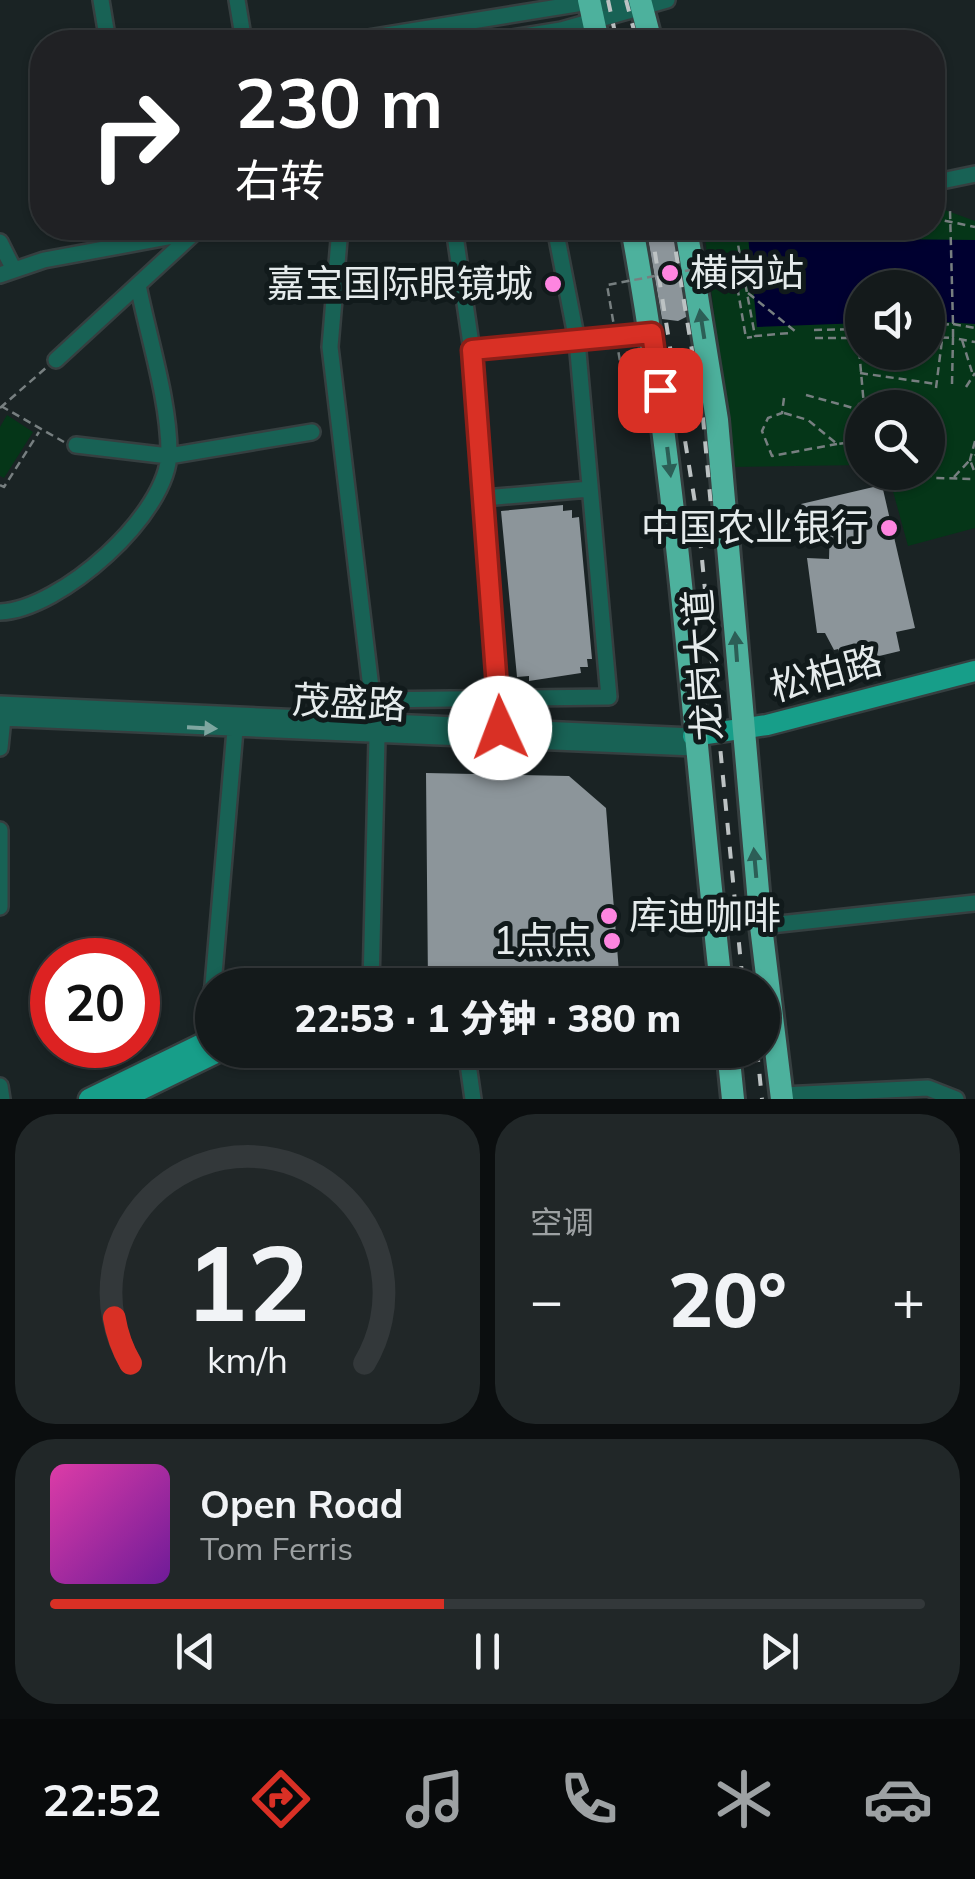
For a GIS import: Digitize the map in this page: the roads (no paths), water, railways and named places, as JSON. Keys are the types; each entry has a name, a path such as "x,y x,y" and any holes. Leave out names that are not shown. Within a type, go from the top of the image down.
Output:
{"highway":[{"path":"641,2 648,30"},
{"name":"龙岗大道","path":"634,240 652,333 677,527 694,742 719,968"},
{"name":"龙岗大道","path":"706,240 744,737 782,1097"},
{"path":"730,1068 733,1099"}],"main road":[{"name":"松柏路","path":"744,737 975,671"},
{"name":"松柏路","path":"694,742 744,737 975,685"},
{"path":"89,1099 195,1055"},
{"path":"122,1099 195,1057"}],"street":[{"path":"101,0 106,30"},
{"path":"237,0 242,30"},
{"path":"538,30 641,2 667,0"},
{"path":"462,30 593,17"},
{"path":"945,180 975,174"},
{"path":"0,242 7,272 44,260 147,240"},
{"path":"56,360 187,240"},
{"path":"339,240 330,347 376,730 371,968"},
{"path":"456,240 472,350 500,728"},
{"path":"373,700 609,697 577,341 557,240"},
{"path":"0,612 34,606 83,577 135,523 164,474 169,456 138,285"},
{"path":"472,350 652,333"},
{"path":"76,446 169,456 312,432"},
{"path":"484,498 590,489"},
{"path":"0,748 1,713"},
{"name":"茂盛路","path":"1,713 235,730 500,728 694,742"},
{"name":"茂盛路","path":"1,713 694,742"},
{"path":"215,968 235,730"},
{"path":"0,830 0,906"},
{"path":"761,926 975,903"},
{"path":"469,1068 473,1099"},
{"path":"0,1086 2,1099"},
{"path":"782,1097 928,1088 956,1099"}],"railway":[{"path":"608,0 614,30"},
{"path":"626,0 634,30"},
{"path":"653,240 699,528 741,968"},
{"path":"674,240 703,418 711,507"},
{"path":"759,1068 762,1099"}],"place":[{"name":"横岗站","path":"670,273"},
{"name":"嘉宝国际眼镜城","path":"553,284"},
{"name":"中国农业银行","path":"889,528"},
{"name":"库迪咖啡","path":"609,916"},
{"name":"1点点","path":"612,941"}]}
